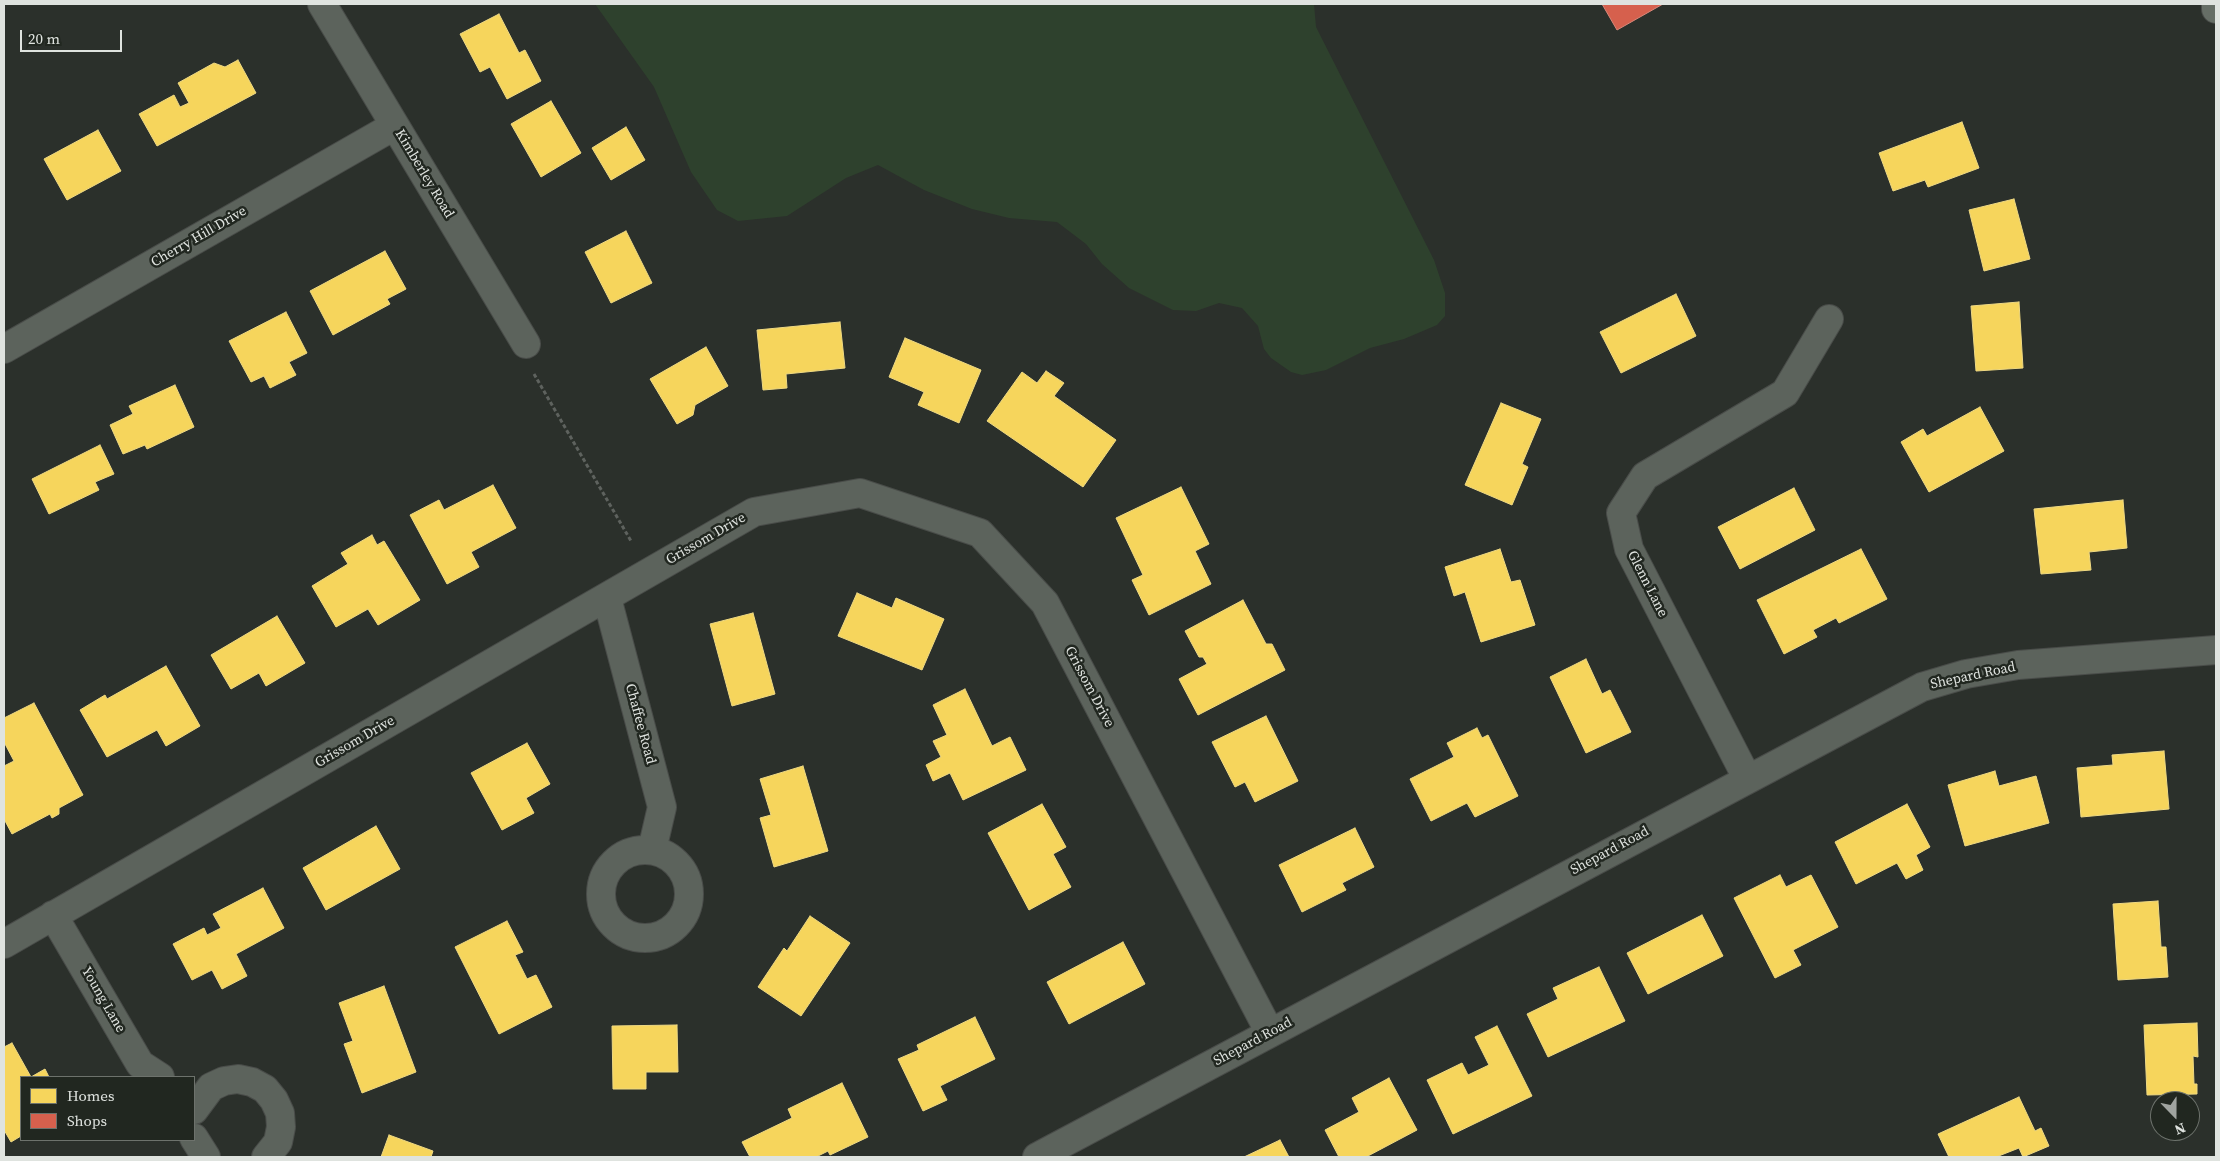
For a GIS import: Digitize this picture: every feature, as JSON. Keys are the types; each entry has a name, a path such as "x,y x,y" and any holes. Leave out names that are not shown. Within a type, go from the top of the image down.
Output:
{"main road":[{"path":"2216,4 2216,9"}],"street":[{"name":"Kimberley Road","path":"322,4 526,344"},
{"name":"Cherry Hill Drive","path":"4,349 394,126"},
{"name":"Glenn Lane","path":"1747,778 1629,549 1622,513 1645,476 1785,393 1829,319"},
{"name":"Grissom Drive","path":"4,944 53,914 754,512 860,493 980,532 1045,603 1270,1033"},
{"name":"Chaffee Road","path":"607,598 662,806 652,850"},
{"name":"Shepard Road","path":"1037,1157 1747,778 1922,687 1966,674 2018,665 2216,650"},
{"name":"Young Lane","path":"53,914 140,1064 158,1076"},
{"path":"195,1103 211,1087 224,1081 238,1079 252,1082 265,1089 277,1107 281,1128 278,1142 266,1157"},
{"path":"195,1140 206,1157"}],"path":[{"path":"526,344 524,355 526,360 631,541"}],"green space":[{"path":"595,4 1314,4 1316,27 1434,260 1445,293 1445,316 1437,325 1404,339 1370,348 1326,370 1302,375 1291,372 1271,358 1264,349 1258,326 1242,308 1219,303 1196,311 1173,310 1129,288 1102,264 1086,244 1057,222 1009,218 972,209 924,190 878,165 846,178 787,216 738,221 717,210 691,172 654,87"}],"building: Homes":[{"path":"499,14 519,53 525,50 541,81 507,99 490,67 480,72 460,34"},
{"path":"238,60 256,93 157,146 139,114 174,95 180,107 189,103 178,83 214,63 225,67"},
{"path":"551,101 581,153 541,177 511,124"},
{"path":"1962,122 1979,168 1928,187 1925,180 1893,191 1879,153"},
{"path":"626,127 645,160 611,180 592,148"},
{"path":"98,130 121,171 67,200 44,159"},
{"path":"2014,199 2030,259 1984,271 1969,210"},
{"path":"626,231 652,283 611,303 585,252"},
{"path":"385,251 406,289 387,299 390,304 333,335 310,291"},
{"path":"1676,294 1696,336 1621,373 1600,332"},
{"path":"2019,302 2023,368 1976,371 1971,306"},
{"path":"286,312 307,353 289,362 296,375 270,388 264,376 251,382 229,341"},
{"path":"840,322 845,368 786,374 787,388 763,390 757,330"},
{"path":"905,338 981,370 959,423 918,405 924,392 889,377"},
{"path":"706,347 728,386 695,405 693,415 677,424 650,379"},
{"path":"1046,371 1064,383 1054,396 1116,440 1083,487 987,421 1022,372 1037,383"},
{"path":"175,385 194,427 147,449 145,445 123,454 110,425 133,414 129,406"},
{"path":"1501,403 1541,419 1522,464 1528,467 1512,505 1465,485"},
{"path":"1980,407 2004,451 1929,492 1901,442 1923,429 1927,436"},
{"path":"100,445 114,474 95,482 99,490 49,514 32,479"},
{"path":"493,485 516,528 471,552 479,567 447,584 410,515 439,500 444,510"},
{"path":"1181,487 1209,544 1195,551 1211,584 1149,615 1132,580 1143,575 1116,518"},
{"path":"1794,488 1815,530 1740,569 1718,527"},
{"path":"2123,500 2127,548 2089,552 2091,570 2041,574 2034,509"},
{"path":"372,535 377,545 384,541 420,600 378,625 368,609 336,627 312,586 348,564 341,553"},
{"path":"1500,549 1511,582 1520,580 1535,625 1481,642 1465,592 1454,596 1445,567"},
{"path":"1861,549 1887,599 1839,623 1836,618 1813,630 1817,637 1784,654 1757,600"},
{"path":"857,593 892,608 896,598 944,619 922,670 838,636"},
{"path":"1243,600 1266,644 1272,644 1285,670 1198,715 1179,679 1207,664 1203,657 1199,657 1185,631"},
{"path":"753,613 775,694 732,706 710,624"},
{"path":"277,616 305,663 266,686 259,673 231,689 211,655"},
{"path":"1586,659 1602,694 1610,690 1631,732 1586,753 1550,677"},
{"path":"166,666 200,726 166,746 157,730 107,757 80,710 105,695 107,699"},
{"path":"965,689 992,746 1010,737 1026,770 963,800 950,773 933,781 926,765 941,757 933,741 947,735 933,705"},
{"path":"34,703 83,795 59,808 59,814 52,818 50,814 12,834 4,819 4,766 14,761 4,742 4,718"},
{"path":"1266,716 1298,781 1255,802 1245,782 1235,787 1212,742"},
{"path":"1477,728 1482,738 1488,735 1518,796 1475,817 1467,803 1431,821 1410,779 1454,757 1447,743"},
{"path":"527,743 550,784 526,798 534,813 502,830 471,773"},
{"path":"2164,751 2169,809 2081,817 2077,768 2113,765 2112,755"},
{"path":"803,766 828,851 774,867 760,818 771,815 760,779"},
{"path":"1995,771 1999,786 2036,776 2049,823 1965,846 1948,785"},
{"path":"1042,804 1066,847 1053,854 1071,887 1029,910 988,833"},
{"path":"1907,804 1930,847 1916,855 1923,870 1906,879 1897,863 1856,884 1835,842"},
{"path":"376,826 400,869 326,910 303,868"},
{"path":"1355,828 1374,867 1342,883 1346,890 1302,912 1279,865"},
{"path":"1780,875 1786,887 1811,875 1838,927 1793,950 1801,965 1775,978 1734,898"},
{"path":"263,888 284,928 236,954 247,976 222,989 212,970 192,980 173,944 204,928 207,935 221,928 213,914"},
{"path":"2158,901 2161,947 2166,947 2168,977 2118,980 2113,904"},
{"path":"1702,915 1723,956 1648,994 1627,953"},
{"path":"810,916 850,943 801,1016 758,987 784,948 787,951"},
{"path":"507,921 523,952 515,955 527,979 536,975 552,1007 499,1034 455,947"},
{"path":"1123,942 1145,984 1069,1024 1047,982"},
{"path":"1599,967 1625,1021 1548,1057 1527,1014 1558,999 1553,988"},
{"path":"384,986 416,1072 362,1093 344,1044 353,1041 339,1003"},
{"path":"975,1017 995,1059 940,1086 947,1100 923,1111 898,1059 919,1050 917,1045"},
{"path":"2197,1023 2198,1057 2193,1056 2194,1084 2197,1084 2197,1091 2150,1091 2150,1095 2147,1095 2144,1025"},
{"path":"677,1025 678,1072 646,1072 646,1089 613,1089 612,1026"},
{"path":"1497,1026 1532,1096 1453,1134 1427,1080 1462,1063 1468,1075 1489,1065 1475,1037"},
{"path":"12,1043 30,1076 20,1076 20,1137 11,1142 4,1130 4,1047"},
{"path":"45,1069 48,1076 33,1076"},
{"path":"1389,1078 1417,1130 1366,1157 1339,1157 1325,1130 1359,1112 1352,1098"},
{"path":"842,1083 868,1137 830,1155 828,1151 816,1157 750,1157 742,1142 792,1118 788,1109"},
{"path":"2019,1097 2035,1131 2041,1128 2049,1146 2023,1157 2019,1148 1996,1157 1949,1157 1938,1134"},
{"path":"389,1135 433,1151 431,1157 381,1157"},
{"path":"1280,1140 1289,1157 1244,1157"}],"building: Shops":[{"path":"1602,4 1663,4 1617,30"}]}
